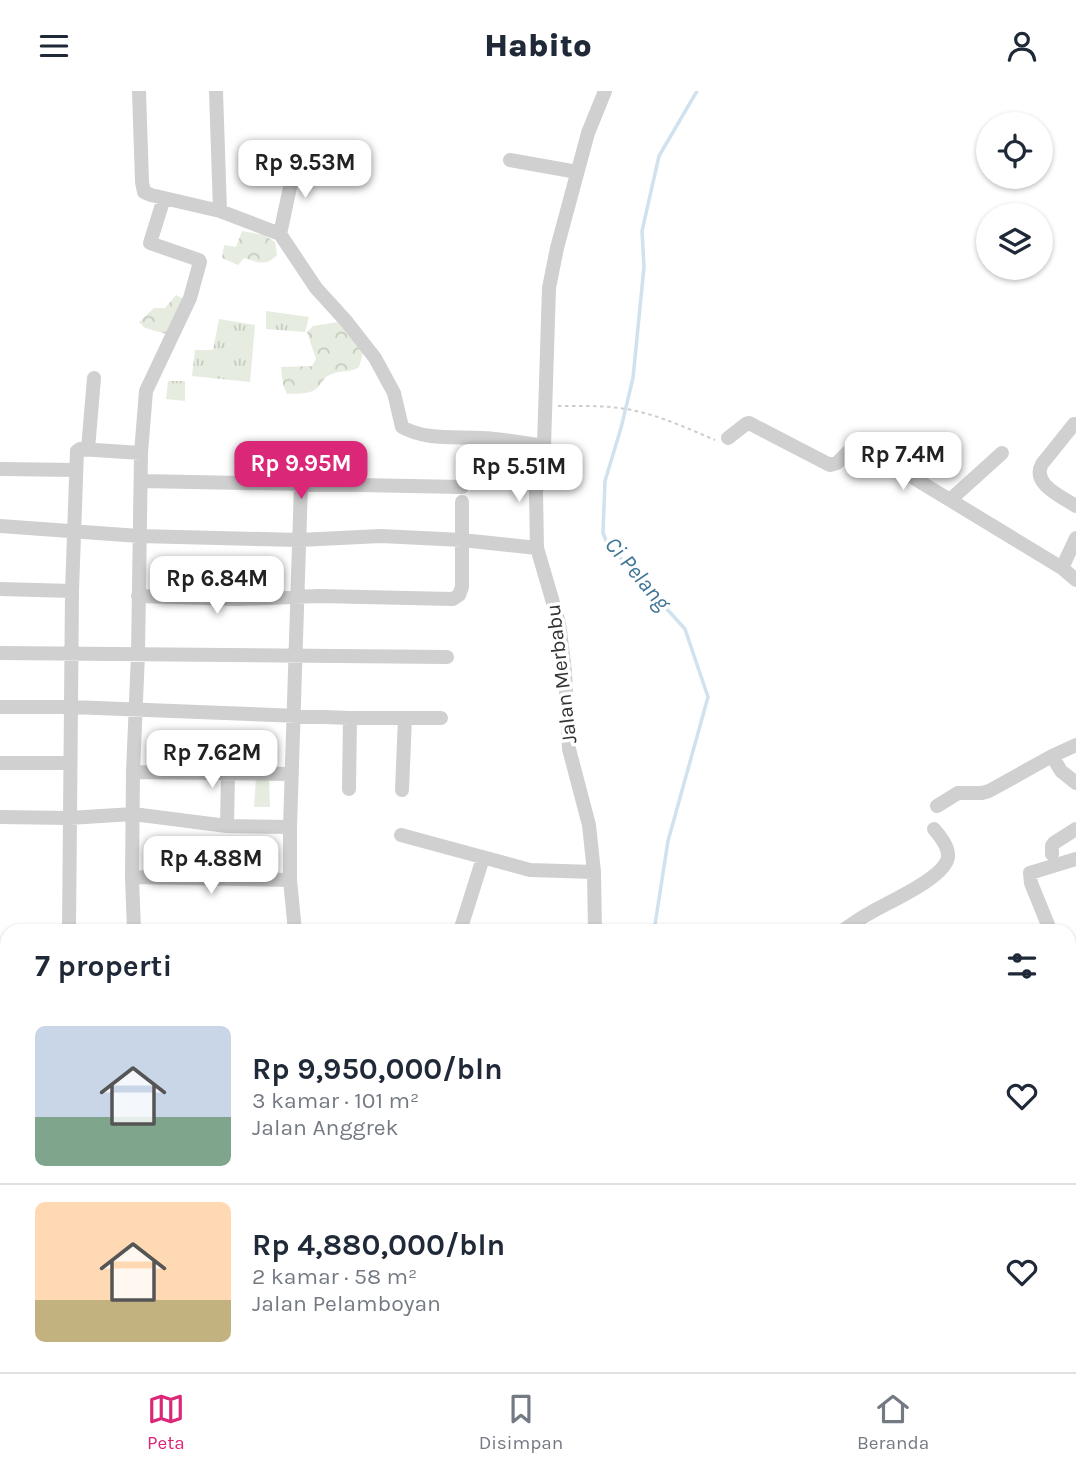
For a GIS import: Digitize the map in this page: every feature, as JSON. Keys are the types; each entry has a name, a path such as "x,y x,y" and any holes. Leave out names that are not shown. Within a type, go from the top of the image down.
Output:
{"street":[{"path":"139,91 142,187 147,193 220,211 280,234 316,288 375,358 394,393 402,426 427,436 513,440 544,446"},
{"path":"216,91 220,211"},
{"name":"Jalan Merbabu","path":"595,924 594,872 589,825 569,749 565,671 559,623 537,548 536,492 544,446 549,288 577,172 602,92"},
{"path":"280,234 296,159"},
{"path":"510,159 577,172"},
{"path":"134,924 133,772 141,453 148,385 190,298 200,262 150,243 164,198"},
{"path":"88,449 94,378"},
{"path":"728,438 749,423 830,465 837,463 855,445 861,446 1062,568 1076,580"},
{"path":"1074,423 1042,464 1039,475 1048,488 1076,506"},
{"path":"69,924 69,764 77,450 141,453"},
{"path":"950,500 1002,453"},
{"path":"0,469 76,470"},
{"path":"138,597 238,599 319,596 453,600 462,587 462,494 301,484 141,481"},
{"path":"294,924 290,880 290,827 301,484"},
{"path":"0,526 139,536 299,540 381,536 462,540 537,548"},
{"path":"1062,568 1076,538"},
{"path":"0,589 72,591"},
{"path":"0,653 447,657"},
{"path":"0,707 71,707 294,717 441,718"},
{"path":"349,789 350,718"},
{"path":"402,790 405,718"},
{"path":"937,806 958,793 989,791 1076,745"},
{"path":"1052,756 1061,771 1076,783"},
{"path":"0,763 69,764"},
{"path":"133,772 292,774"},
{"path":"227,826 228,773"},
{"path":"0,817 69,818 133,814 227,826 290,827"},
{"path":"852,924 926,881 946,865 948,855 934,829"},
{"path":"1052,854 1054,843 1076,829"},
{"path":"401,835 530,870 594,872"},
{"path":"462,924 483,858"},
{"path":"1048,924 1031,883 1030,873 1076,859"},
{"path":"132,877 290,880"}],"path":[{"path":"546,405 635,411 717,440 728,438"}],"green space":[{"path":"242,231 264,235 275,242 277,255 265,262 244,258 238,265 222,258 224,245 236,247"},
{"path":"176,295 183,299 166,334 145,328 139,322 154,308 165,308"},
{"path":"266,311 309,317 305,332 266,329"},
{"path":"219,319 255,325 250,382 192,376 195,350 213,350"},
{"path":"338,322 363,353 359,367 330,375 313,391 287,394 281,367 312,366 316,359 307,332 313,326"},
{"path":"168,381 185,381 185,401 166,399"},
{"path":"256,778 269,779 270,807 254,807"}],"waterway":[{"name":"Ci Pelang","path":"655,924 668,841 708,697 685,629 607,543 603,533 605,481 633,378 644,267 642,231 659,156 697,91"}]}
